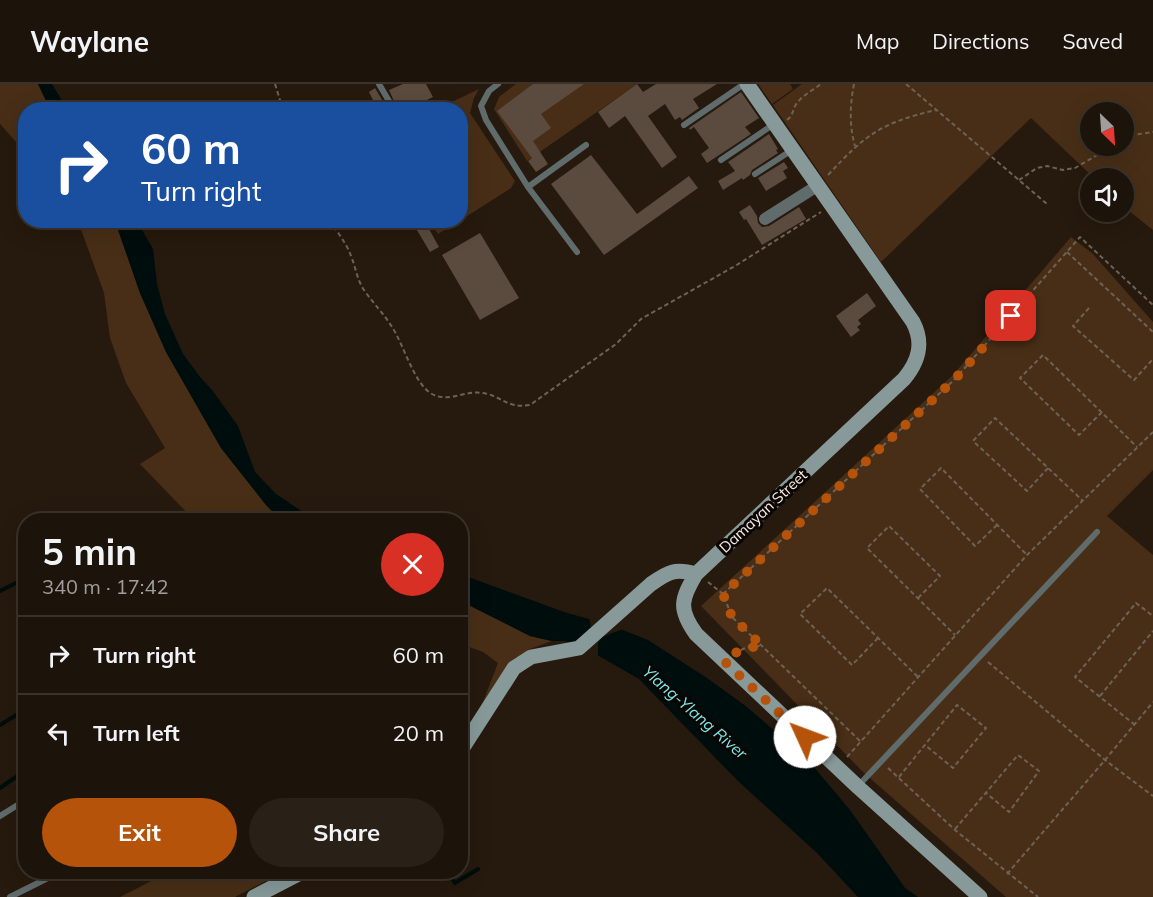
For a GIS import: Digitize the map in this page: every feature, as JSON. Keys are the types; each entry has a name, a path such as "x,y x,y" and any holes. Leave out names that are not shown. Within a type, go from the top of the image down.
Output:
{"street":[{"name":"Damayan Street","path":"746,84 913,322 920,339 917,362 904,379 696,574 685,591 682,607 687,622 696,634 858,787 980,897"},
{"path":"765,219 817,186"},
{"path":"468,740 514,668 531,657 579,648 663,576 682,570 696,574"},
{"path":"254,897 289,879"}],"lane":[{"path":"379,84 390,102"},
{"path":"498,84 489,91 481,106 486,120 528,187 577,252"},
{"path":"684,125 746,84"},
{"path":"721,160 775,124"},
{"path":"528,187 586,145"},
{"path":"755,174 792,150"},
{"path":"858,787 1097,532"},
{"path":"0,816 18,805"},
{"path":"10,897 46,879"}],"path":[{"path":"275,84 281,102"},
{"path":"775,124 789,119 800,99 821,84"},
{"path":"854,84 850,114 855,146"},
{"path":"906,84 1047,204"},
{"path":"817,186 855,146 884,125 907,116 936,110"},
{"path":"1134,135 1153,132"},
{"path":"1019,180 1037,168 1047,166 1063,170 1075,168 1096,156"},
{"path":"335,228 351,255 363,289 393,328 419,380 432,394 446,397 473,392 485,393 518,407 530,405 616,344 641,319 735,266 831,205"},
{"path":"723,594 955,379 1080,237 1153,304"},
{"path":"1067,252 1153,332"},
{"path":"1089,308 1073,326 1134,380 1153,359"},
{"path":"1102,412 1079,435 1020,378 1043,355 1102,412 1137,447"},
{"path":"1048,468 1027,491 973,441 995,418 1082,500"},
{"path":"838,768 1027,555 1153,432"},
{"path":"997,525 975,546 920,489 941,468 1027,555"},
{"path":"918,598 940,576 889,526 867,548 955,635"},
{"path":"696,574 723,594 732,617 861,741"},
{"path":"878,638 852,665 801,614 827,588 918,677"},
{"path":"1135,725 1075,677 1136,603 1153,616"},
{"path":"1100,696 1153,631"},
{"path":"724,661 737,651 750,646 762,646"},
{"path":"981,656 1105,760 1153,796"},
{"path":"1007,873 1153,702"},
{"path":"899,777 957,705 986,728 953,768 925,746"},
{"path":"955,830 986,793 1018,755 1039,771 1009,812 986,793"},
{"path":"882,762 955,830 1038,897"}],"shaded area":[{"path":"0,84 38,84 47,102 18,102 18,144 0,124"},
{"path":"516,84 637,84 527,161 494,109 499,97"},
{"path":"758,84 790,84 793,89 772,104"},
{"path":"802,84 1153,84 1153,230 1134,215 1134,168 1084,168 1031,118 881,262 773,105"},
{"path":"479,89 470,113 515,181 511,188 468,216 468,102 452,102"},
{"path":"81,228 117,228 140,293 166,352 221,448 274,513 187,513 140,464 165,448 126,383 110,338 104,293"},
{"path":"434,228 448,228 438,234"},
{"path":"1071,237 1093,254 1153,322 1153,470 1107,516 1153,555 1153,897 1006,897 864,773 701,606 953,375"},
{"path":"468,605 530,636 552,641 530,649 514,659 481,707 498,663 483,652 468,647"},
{"path":"155,879 270,879 235,897 120,897"}],"water":[{"path":"38,84 52,84 63,102 47,102"},
{"path":"117,228 141,228 153,249 157,284 165,314 183,354 238,426 255,472 276,494 304,513 274,513 221,448 166,352 140,293"},
{"name":"Ylang-Ylang River","path":"468,577 648,640 707,678 747,707 808,760 850,810 905,888 918,897 858,897 817,853 737,780 639,679 585,648 565,641 552,641 530,636 468,605"}],"pier":[{"path":"589,616 626,628 602,637 598,643 598,659 570,643 587,636 591,629"}],"building":[{"path":"403,84 426,84 433,97 423,102 394,102 389,90"},
{"path":"533,84 584,84 541,114 551,128 533,141 548,164 536,172 528,161 532,158 497,111"},
{"path":"637,84 643,92 656,84 717,84 693,99 699,108 682,120 680,117 675,120 665,104 648,116 677,157 662,168 625,116 609,128 598,112"},
{"path":"375,88 383,102 374,102 369,92"},
{"path":"741,92 759,118 745,127 751,134 707,163 701,154 709,148 694,127 690,130 689,128"},
{"path":"769,134 778,153 752,170 750,175 743,180 742,178 723,190 718,181 735,171 728,162"},
{"path":"591,155 637,214 689,176 698,188 604,255 551,184"},
{"path":"784,162 788,168 783,171 787,178 766,191 758,178"},
{"path":"750,205 762,227 769,226 799,207 806,219 762,245 739,212"},
{"path":"416,228 428,228 439,247 430,252"},
{"path":"480,233 519,298 480,320 442,255"},
{"path":"867,293 876,306 858,320 861,324 857,327 860,330 851,337 836,316"}],"waterway":[{"path":"0,591 18,582"},
{"path":"0,725 18,714"},
{"path":"0,788 18,776"},
{"path":"468,875 478,869"},
{"path":"452,879 455,883 462,879"}],"route":[{"path":"805,737 724,661 737,651 750,646 762,646 732,617 723,594 955,379 1011,316"}]}
